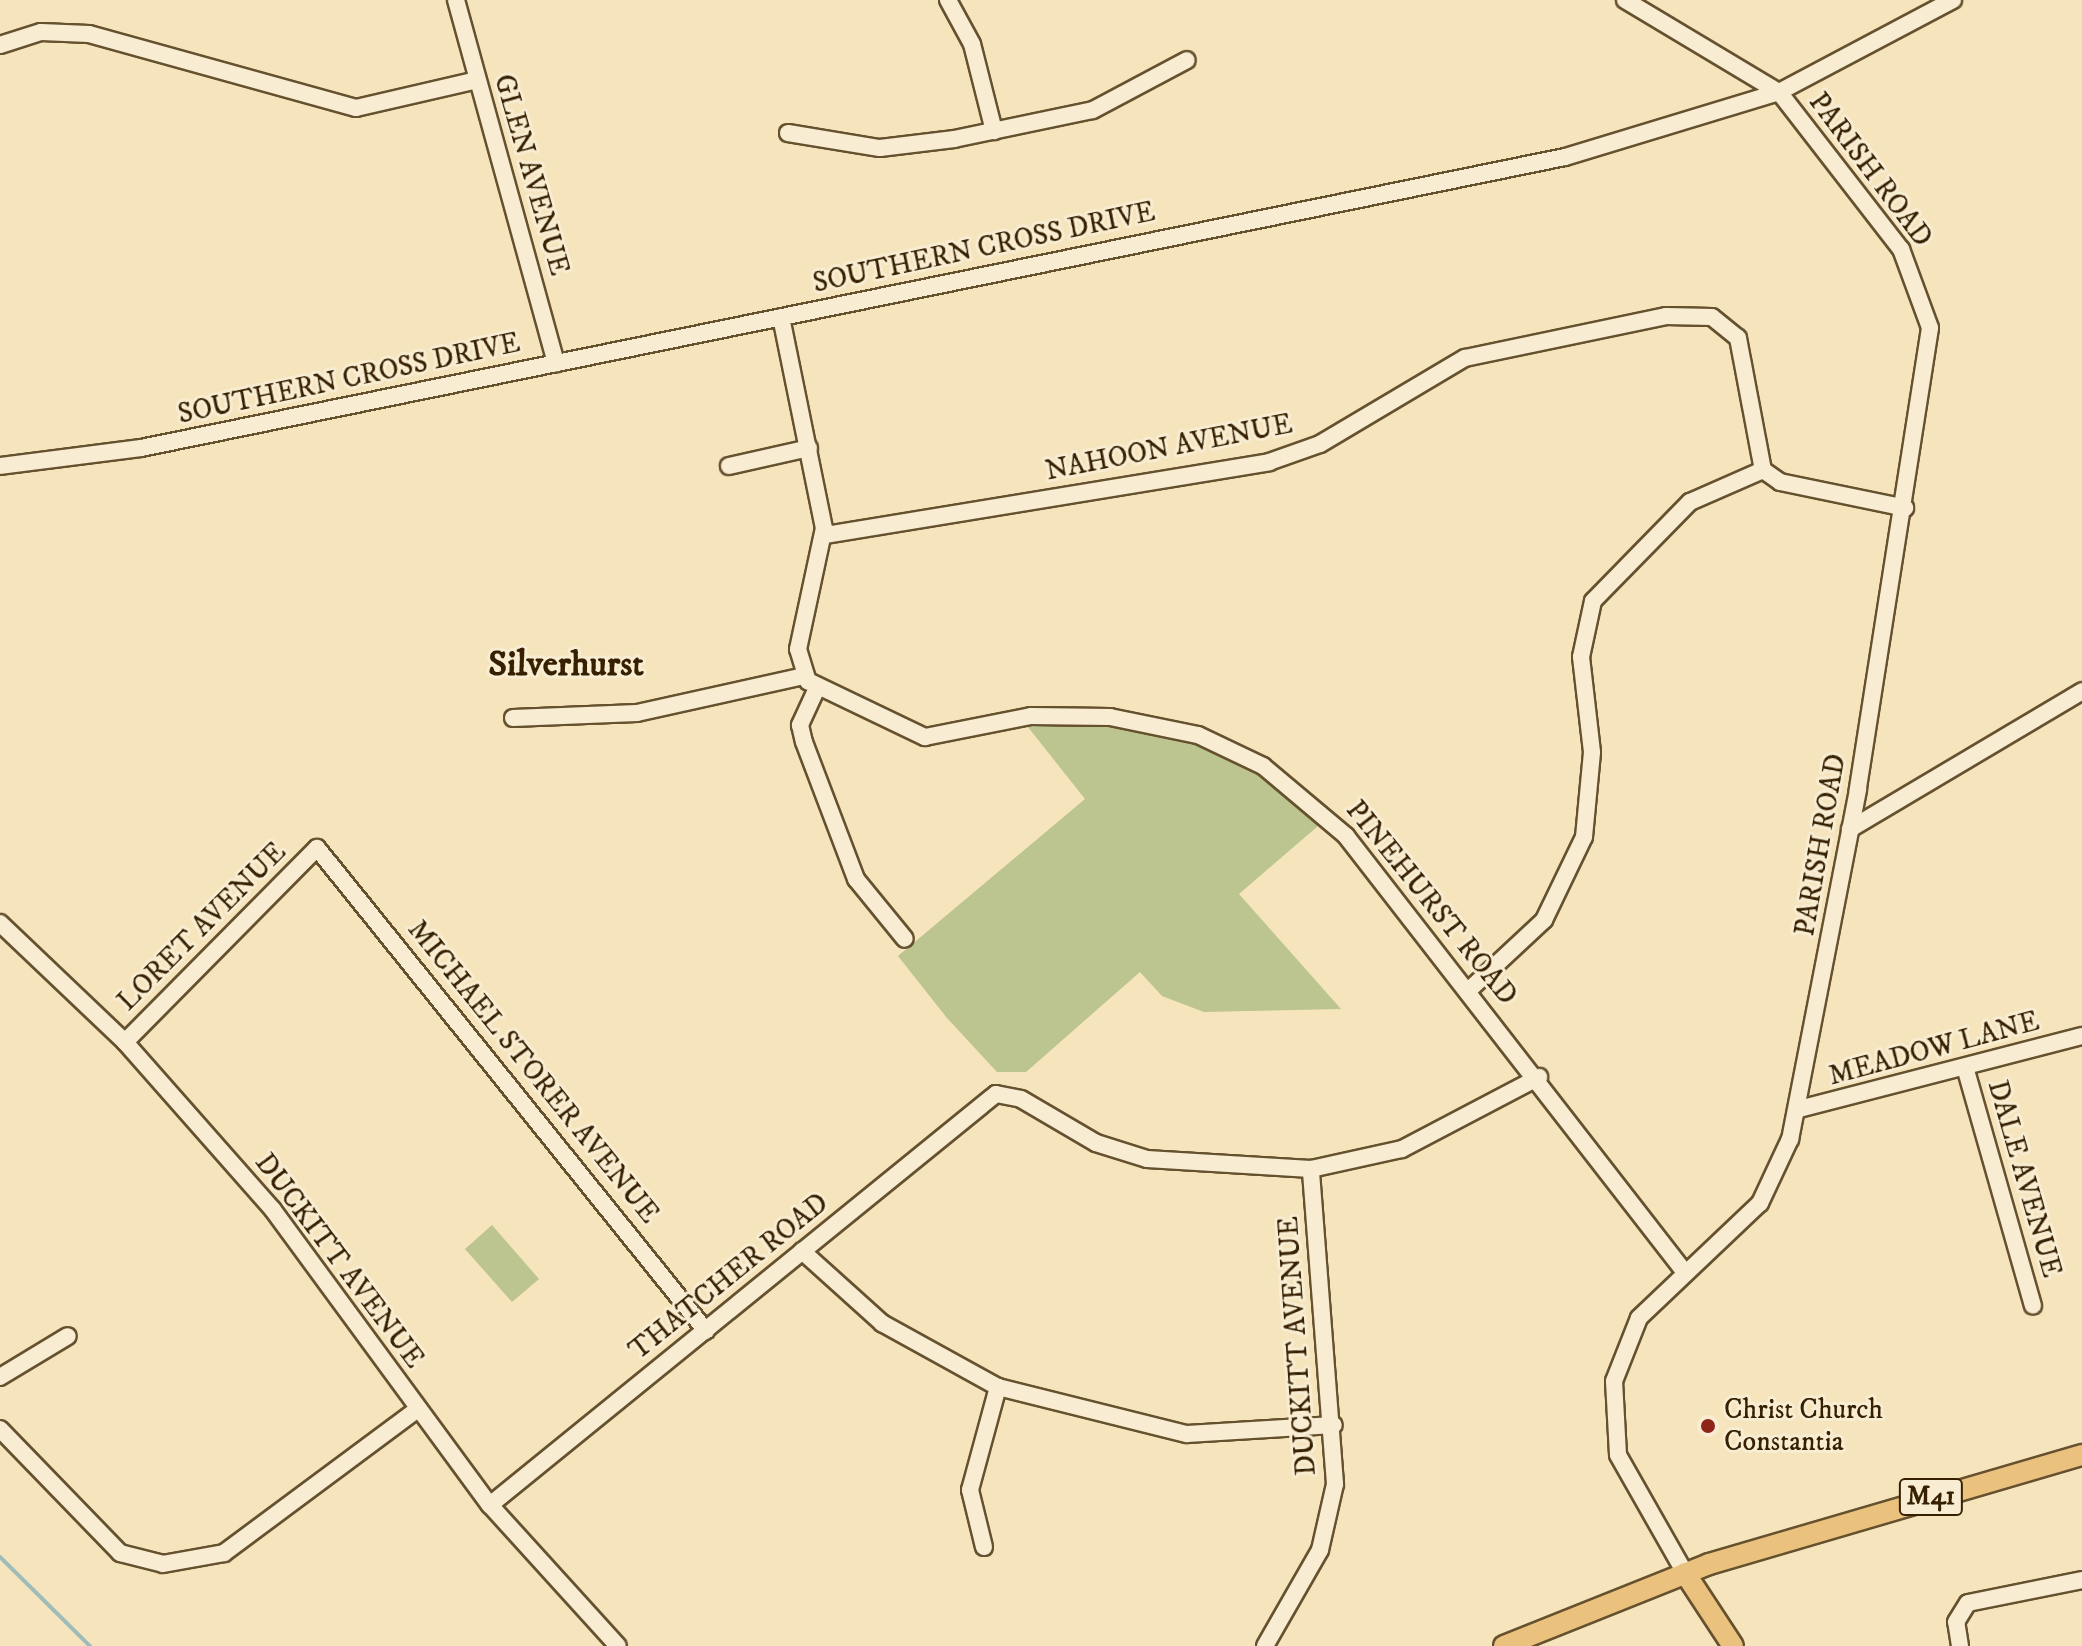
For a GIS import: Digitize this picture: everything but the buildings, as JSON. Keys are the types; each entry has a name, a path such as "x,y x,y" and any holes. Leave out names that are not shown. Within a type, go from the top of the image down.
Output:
{"main road":[{"name":"M41","path":"1504,1646 1685,1573 2082,1455"},
{"path":"1685,1573 1733,1646"}],"street":[{"name":"GLEN AVENUE","path":"456,0 556,364"},
{"path":"948,0 972,44 994,131"},
{"path":"1625,0 1779,92"},
{"name":"SOUTHERN CROSS DRIVE","path":"0,466 141,448 1565,157 1779,92 1953,0"},
{"path":"0,45 41,32 89,34 356,108 477,80"},
{"path":"788,133 880,148 994,131 1093,110 1187,60"},
{"name":"PARISH ROAD","path":"1685,1573 1628,1479 1612,1408 1629,1334 1683,1270 1760,1203 1783,1162 1799,1109 1858,790 1929,370 1929,312 1901,249 1779,92"},
{"name":"NAHOON AVENUE","path":"825,535 1269,462 1320,444 1465,358 1666,316 1712,317 1738,338 1763,470"},
{"path":"513,718 637,713 804,676 798,649 825,535 781,317"},
{"path":"729,466 809,448"},
{"path":"1469,990 1544,920 1584,837 1592,752 1581,657 1593,601 1690,502 1763,470 1780,482 1905,508"},
{"name":"PINEHURST ROAD","path":"804,676 817,688 925,737 1075,716 1198,735 1263,766 1325,814 1539,1077 1683,1270"},
{"path":"817,688 800,725 804,742 856,879 905,939"},
{"path":"1850,829 2082,691"},
{"path":"1858,790 1893,804"},
{"name":"LORET AVENUE","path":"125,1042 317,848"},
{"name":"MICHAEL STORER AVENUE","path":"317,848 706,1331"},
{"name":"DUCKITT AVENUE","path":"0,923 125,1042 273,1210 490,1505 618,1646"},
{"name":"MEADOW LANE","path":"1799,1109 2082,1036"},
{"name":"DALE AVENUE","path":"1965,1067 2033,1305"},
{"path":"1311,1169 1402,1149 1539,1077"},
{"name":"THATCHER ROAD","path":"490,1505 802,1251 1003,1093 1096,1143 1147,1159 1311,1169"},
{"name":"DUCKITT AVENUE","path":"1265,1646 1320,1550 1335,1484 1334,1425 1311,1169"},
{"path":"802,1251 856,1305 998,1387 1187,1434 1334,1425"},
{"path":"0,1377 68,1336"},
{"path":"984,1547 970,1490 998,1387"},
{"path":"0,1429 120,1553 163,1564 224,1553 418,1409"},
{"path":"1960,1646 1956,1622 1968,1603 2082,1580"}],"green space":[{"path":"1109,721 1196,740 1261,771 1325,820 1239,894 1341,1009 1204,1012 1162,996 1140,972 1026,1072 997,1072 947,1018 898,956 1085,799 1024,722"},
{"path":"492,1225 539,1279 512,1302 465,1249"}],"waterway":[{"path":"0,1557 90,1646"}],"place":[{"name":"Christ Church Constantia","path":"1708,1426"}],"district":[{"name":"Silverhurst","path":"566,665"}]}
